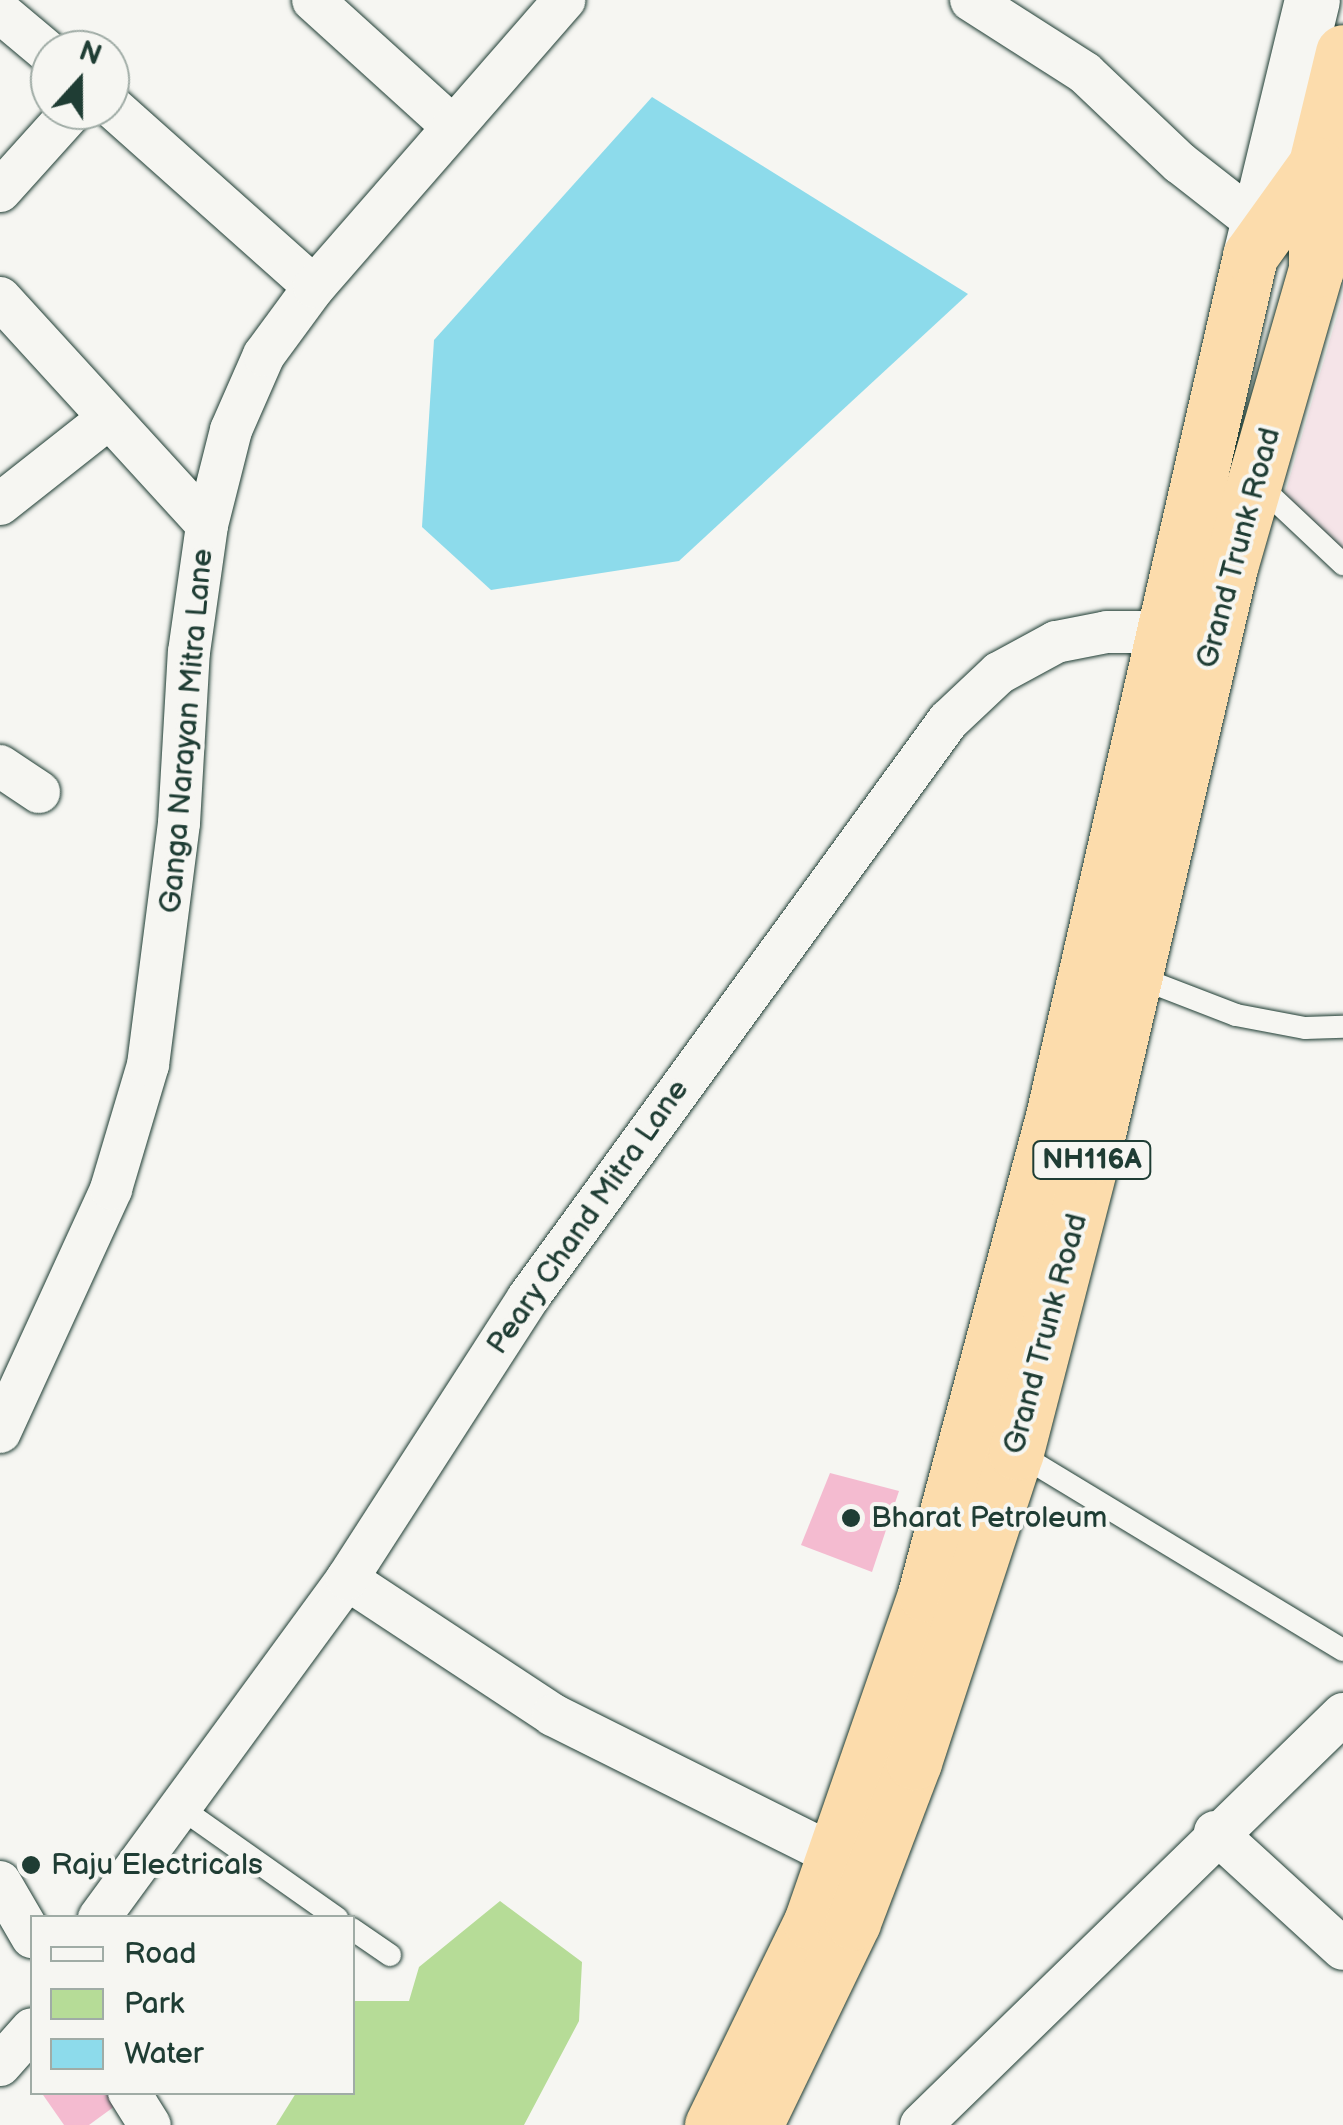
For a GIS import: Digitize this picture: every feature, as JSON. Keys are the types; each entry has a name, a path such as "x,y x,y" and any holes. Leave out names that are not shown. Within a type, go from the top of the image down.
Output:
{"highway":[{"name":"NH116A","path":"1254,240 1316,164 1343,52"},
{"name":"Grand Trunk Road","path":"755,2125 853,1922 920,1744 1016,1452 1255,481 1330,248 1316,164"},
{"name":"Grand Trunk Road","path":"712,2125 770,2012 836,1856 925,1594 1051,1125 1254,240"}],"street":[{"path":"314,0 452,126"},
{"name":"Ganga Narayan Mitra Lane","path":"0,1432 104,1206 148,1065 166,955 189,652 207,525 237,415 264,356 314,287 564,0"},
{"path":"971,0 1086,73 1254,240"},
{"path":"1254,240 1312,0"},
{"path":"0,12 30,37"},
{"path":"130,123 314,287"},
{"path":"0,191 55,130"},
{"path":"0,298 105,421 207,525"},
{"path":"0,504 105,421"},
{"name":"Peary Chand Mitra Lane","path":"101,1915 347,1579 528,1298 948,722 999,673 1056,642 1107,632 1163,632"},
{"path":"0,766 40,792"},
{"path":"347,1579 553,1716 836,1856"},
{"path":"921,2125 1215,1832 1343,1714"},
{"path":"1215,1832 1343,1949"},
{"path":"0,1882 30,1934"},
{"path":"0,2065 30,2031"},
{"path":"131,2095 150,2125"}],"lane":[{"path":"1255,481 1343,564"},
{"path":"1135,976 1236,1016 1304,1028 1343,1027"},
{"path":"1016,1452 1343,1650"},
{"path":"181,1808 332,1915"},
{"path":"355,1931 390,1955"}],"shaded area":[{"path":"1343,295 1343,551 1284,497"}],"green space":[{"path":"500,1901 582,1962 579,2021 524,2125 276,2125 295,2095 355,2095 355,2001 409,2001 419,1967"}],"water":[{"path":"652,97 968,294 679,561 491,590 422,527 434,340"}],"building":[{"name":"Bharat Petroleum","path":"830,1473 899,1491 872,1572 801,1545"},
{"path":"43,2095 108,2095 115,2106 89,2125 64,2125"}],"place":[{"name":"Bharat Petroleum","path":"851,1518"},
{"name":"Raju Electricals","path":"31,1865"}]}
